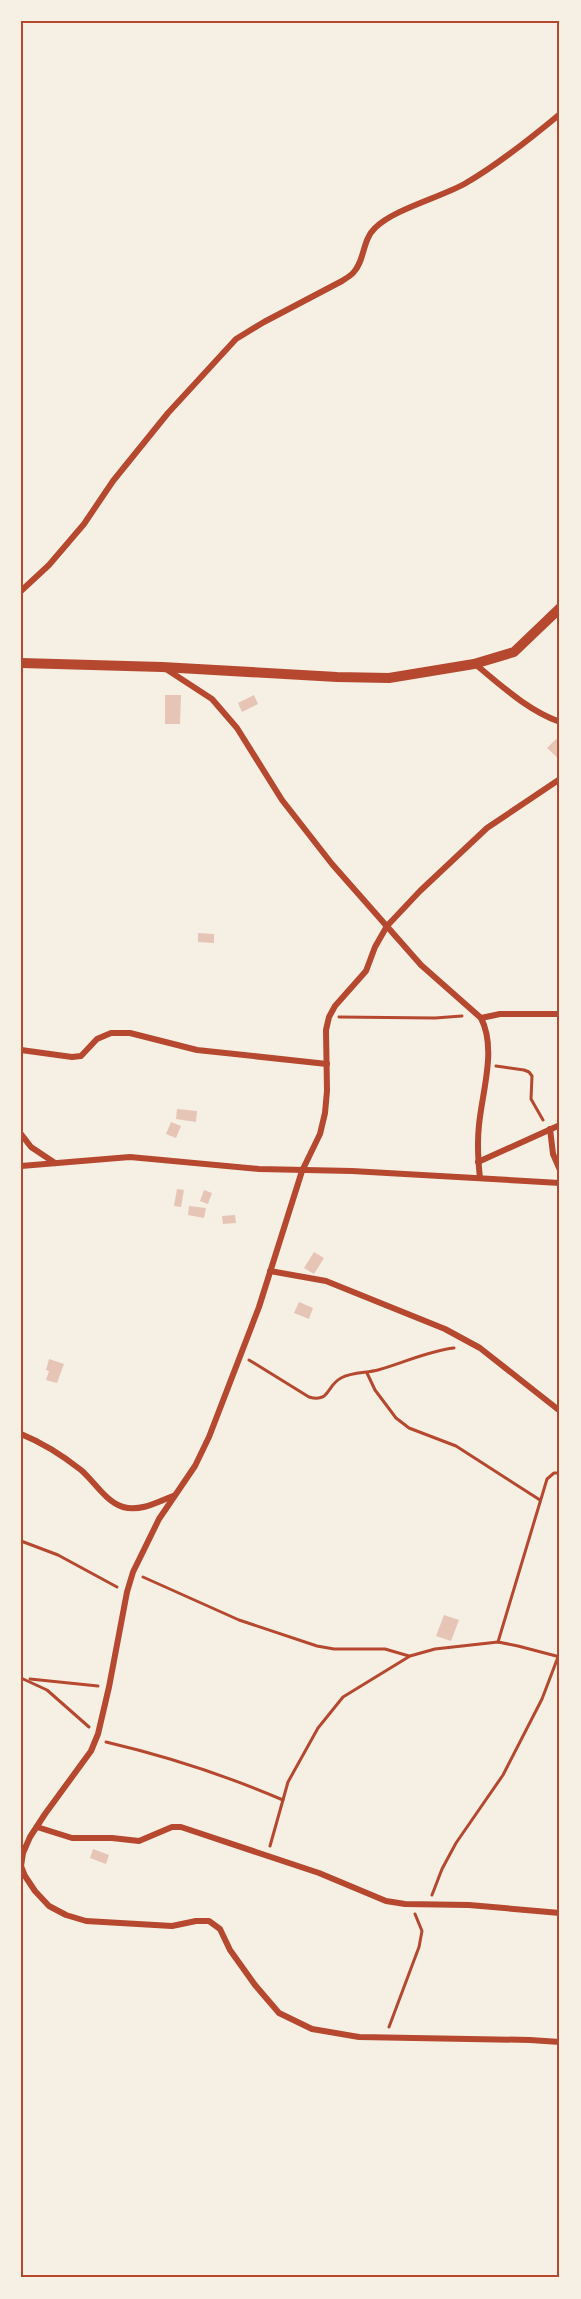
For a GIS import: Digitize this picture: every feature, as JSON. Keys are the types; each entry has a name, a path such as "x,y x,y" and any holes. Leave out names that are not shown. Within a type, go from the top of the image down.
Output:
{"street":[{"path":"21,591 49,566 84,524 113,481 168,413 236,339 342,281 353,273 360,261 366,240 374,228 388,219 466,184 531,138 560,114"},
{"path":"21,663 389,678 474,664 514,652 560,608"},
{"path":"474,664 518,699 542,715 560,723"},
{"path":"162,667 212,699 237,728 282,800 332,864 421,965 478,1016 486,1028 487,1065 478,1127 480,1178"},
{"path":"560,779 486,828 387,926 366,971 335,1006 329,1017 326,1030 326,1113 320,1134 302,1171 259,1307 195,1466 173,1495 133,1572 127,1592 109,1688 91,1751 36,1827 23,1853 21,1866 35,1891 49,1906 66,1915 86,1921 172,1926 209,1921 220,1929 230,1950 248,1977 279,2013 312,2029 359,2037 560,2042"},
{"path":"478,1016 560,1014"},
{"path":"21,1050 72,1057 81,1056 97,1039 111,1033 130,1034 197,1050 327,1064"},
{"path":"478,1162 560,1125"},
{"path":"548,1130 553,1154 560,1170"},
{"path":"21,1134 32,1147 55,1163"},
{"path":"21,1166 130,1157 302,1171 352,1171 560,1183"},
{"path":"270,1270 326,1281 445,1329 488,1354 560,1411"},
{"path":"21,1434 62,1455 121,1507 134,1508 149,1505 173,1495"},
{"path":"36,1827 72,1838 112,1838 139,1842 172,1827 181,1827 319,1873 386,1901 560,1913"},
{"path":"21,1844 30,1837"}],"path":[{"path":"329,1017 478,1016"},
{"path":"487,1065 529,1072 532,1076 531,1099 543,1117 548,1130"},
{"path":"240,1354 309,1397 318,1400 323,1398 341,1378 367,1373 436,1350 457,1347"},
{"path":"367,1373 375,1390 396,1418 409,1428 456,1446 540,1500"},
{"path":"498,1642 547,1479 554,1473 560,1473"},
{"path":"21,1541 58,1556 127,1592"},
{"path":"133,1572 220,1612 317,1646 334,1649 385,1648 410,1656"},
{"path":"267,1855 288,1782 318,1728 343,1697 410,1656 435,1648 498,1642 559,1657 542,1699 508,1765 456,1843 442,1869 429,1905"},
{"path":"21,1678 109,1688"},
{"path":"26,1679 47,1690 96,1737 233,1780 283,1800"},
{"path":"386,2037 419,1947 422,1931 410,1904"}],"building":[{"path":"165,695 181,695 180,724 165,724"},
{"path":"254,695 258,704 242,712 238,703"},
{"path":"556,739 560,742 560,760 547,748"},
{"path":"198,933 214,934 214,943 198,942"},
{"path":"177,1109 197,1111 196,1122 176,1119"},
{"path":"171,1122 181,1126 176,1138 166,1134"},
{"path":"177,1189 184,1190 181,1207 174,1206"},
{"path":"204,1190 212,1193 208,1204 200,1201"},
{"path":"189,1206 206,1208 204,1218 188,1215"},
{"path":"235,1215 236,1223 223,1224 222,1216"},
{"path":"314,1252 324,1258 314,1274 304,1268"},
{"path":"299,1302 313,1308 309,1319 294,1313"},
{"path":"49,1359 64,1364 57,1383 46,1380"},
{"path":"444,1615 459,1620 451,1641 436,1636"},
{"path":"93,1849 109,1855 106,1864 90,1858"}]}
